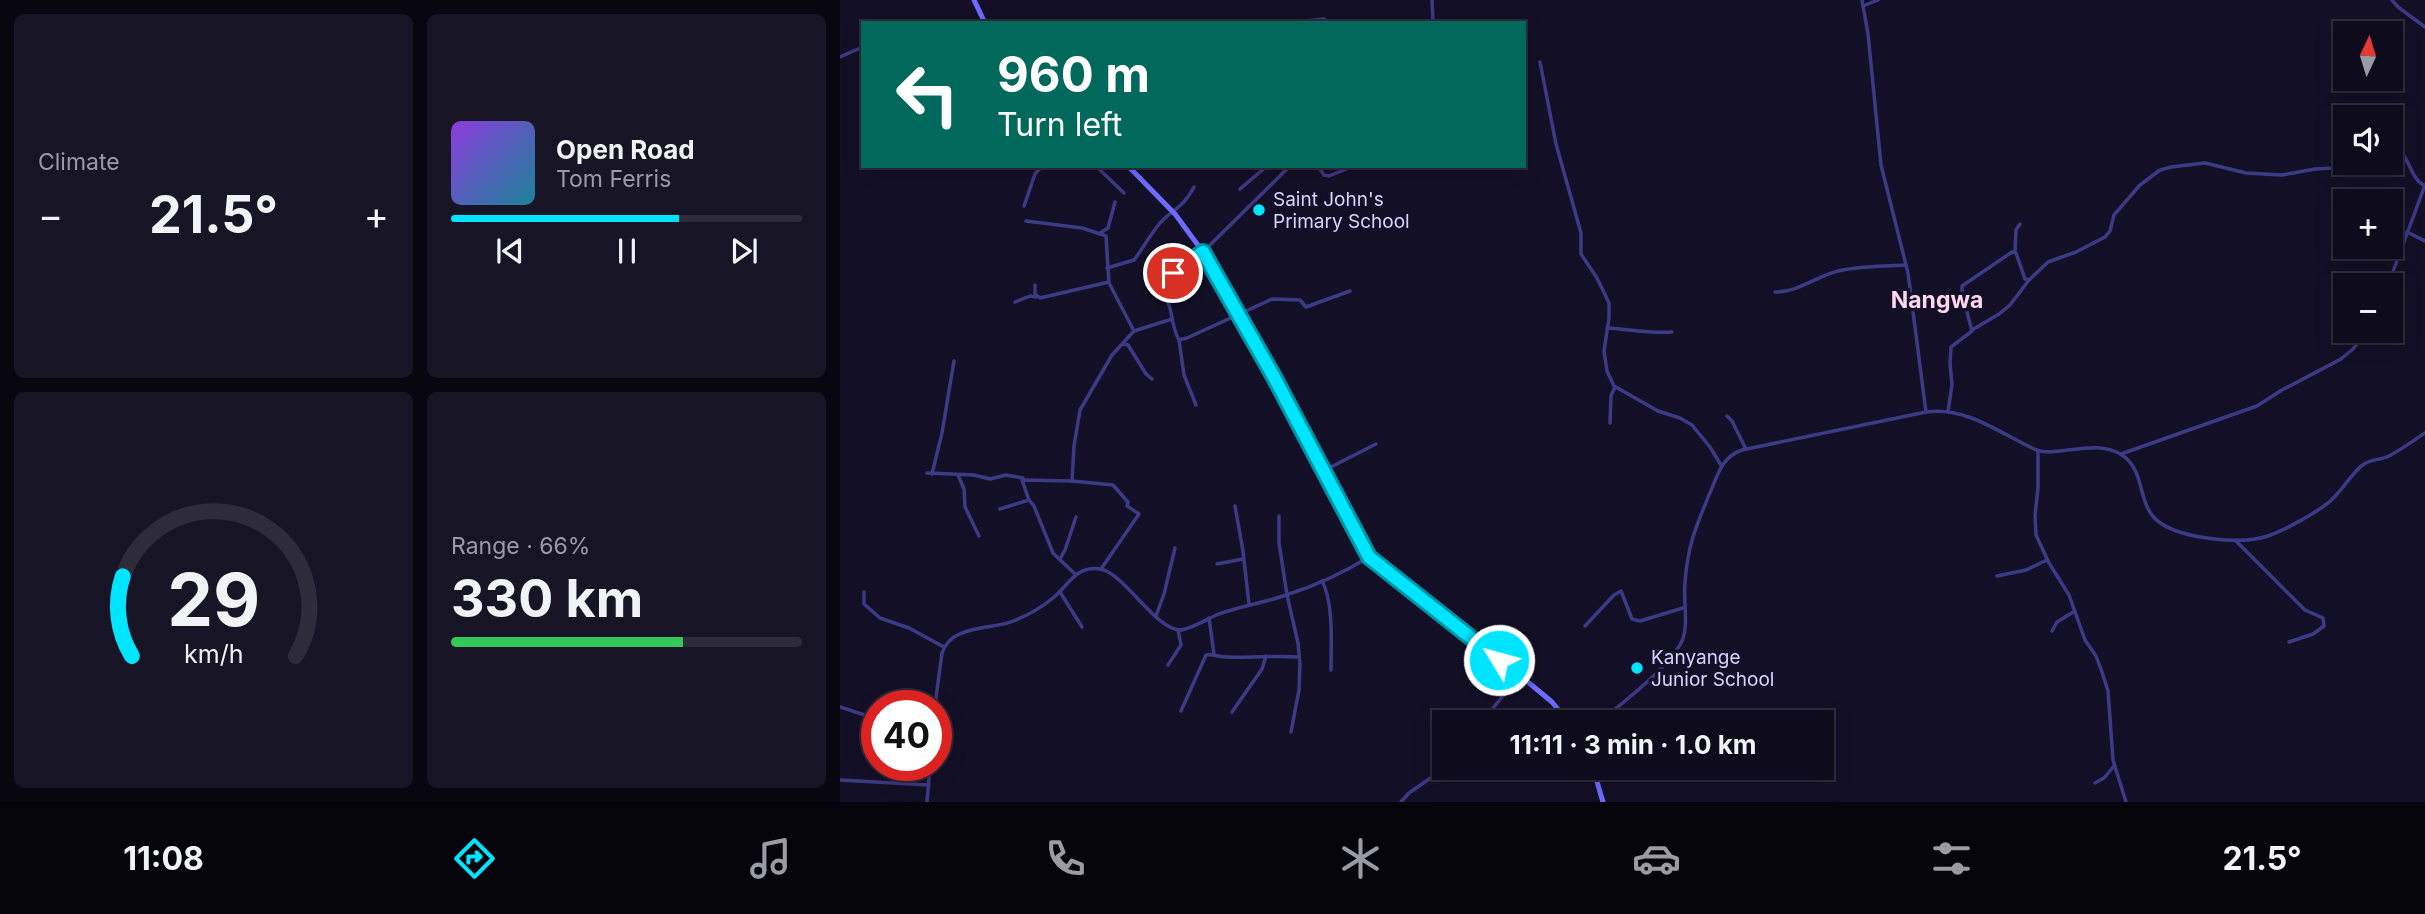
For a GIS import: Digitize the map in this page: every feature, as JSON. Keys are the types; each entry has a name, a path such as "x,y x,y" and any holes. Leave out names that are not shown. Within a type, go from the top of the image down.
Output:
{"street":[{"path":"974,0 984,21"},
{"path":"1432,0 1433,21"},
{"path":"1862,0 1881,165 1906,265 1926,412"},
{"path":"1863,6 1878,0"},
{"path":"2392,0 2425,27"},
{"path":"1310,21 1324,19"},
{"path":"840,57 861,48"},
{"path":"1540,62 1556,144 1581,233 1581,254 1609,303 1604,351 1607,371 1615,387 1658,411 1692,425 1721,465"},
{"path":"2392,273 2425,185 2415,179 2403,155"},
{"path":"1948,411 1952,385 1951,347 2004,310 2048,262 2105,237 2110,231 2114,215 2140,185 2155,173 2166,168 2211,163 2246,173 2282,175 2333,168"},
{"path":"1024,206 1035,174 1040,168"},
{"path":"1099,168 1124,193"},
{"path":"1130,168 1173,212 1203,252 1369,557 1552,702 1558,710"},
{"path":"1240,189 1265,168"},
{"path":"1196,405 1184,375 1179,340 1168,301 1168,280 1173,273 1203,252 1288,168"},
{"path":"1319,168 1324,175 1329,176 1349,168"},
{"path":"1107,268 1134,260 1151,234 1180,208 1194,187"},
{"path":"1100,233 1108,228 1115,202"},
{"path":"1026,222 1082,228 1100,233 1107,239 1109,282 1134,331"},
{"path":"2020,224 2015,251 2025,279 2029,280"},
{"path":"2407,232 2425,241"},
{"path":"1972,330 1962,286 2015,251"},
{"path":"1775,292 1790,291 1838,271 1906,265"},
{"path":"1015,302 1030,296 1072,292 1109,282"},
{"path":"1035,285 1037,297"},
{"path":"1179,340 1274,299 1300,300 1307,307 1350,291"},
{"path":"1163,294 1168,301"},
{"path":"1072,481 1080,410 1112,355 1134,331 1172,319"},
{"path":"1607,328 1632,329 1646,333 1672,332"},
{"path":"2121,454 2257,406 2281,390 2341,359 2359,343"},
{"path":"1124,344 1128,345 1152,379"},
{"path":"954,361 942,433 929,474 974,475 990,479 1006,475 1113,485 1128,502 1127,506 1139,514 1101,569"},
{"path":"1610,423 1611,396 1615,387"},
{"path":"1613,710 1661,667 1684,636 1690,541 1721,465 1732,455 1746,449 1926,412 1948,411 1981,423 2038,451 2098,447 2121,454 2137,472 2145,505 2158,522 2189,534 2244,539 2268,536 2314,513 2330,502 2362,465 2386,457 2425,433"},
{"path":"1727,416 1746,449"},
{"path":"1323,471 1376,444"},
{"path":"2038,451 2035,528 2048,560 2069,595 2108,691 2114,766 2126,802"},
{"path":"958,475 964,489 965,507 979,536"},
{"path":"1023,478 1028,500 1034,506 1053,553 1075,574"},
{"path":"1000,509 1028,500"},
{"path":"1235,506 1249,604"},
{"path":"1279,516 1279,543 1299,657 1299,690 1291,733"},
{"path":"1060,559 1076,517"},
{"path":"2235,539 2305,610 2323,618 2324,628 2319,632 2289,642"},
{"path":"2244,539 2247,552"},
{"path":"1156,616 1175,548"},
{"path":"1178,630 1249,604 1287,595 1369,557"},
{"path":"1217,564 1243,559"},
{"path":"1997,576 2026,570 2048,560"},
{"path":"937,690 944,648 962,633 1017,620 1050,601 1075,574 1101,569 1110,573 1156,616 1178,630 1181,645 1168,665"},
{"path":"1322,581 1327,592 1331,670"},
{"path":"1584,626 1621,590 1632,618 1640,621 1684,608"},
{"path":"864,592 864,604 880,618 909,628 944,648"},
{"path":"1060,592 1082,627"},
{"path":"2052,631 2057,622 2075,611"},
{"path":"1209,618 1214,653"},
{"path":"1181,711 1206,656 1214,653 1224,657 1299,657"},
{"path":"1232,712 1262,669 1266,656"},
{"path":"1492,710 1519,676"},
{"path":"840,708 861,714"},
{"path":"2095,783 2104,778 2114,766"},
{"path":"1401,802 1432,776"},
{"path":"840,780 929,785"},
{"path":"1596,780 1602,802"},
{"path":"927,802 929,781"}],"place":[{"name":"Saint John's Primary School","path":"1259,210"},
{"name":"Kanyange Junior School","path":"1637,668"}],"district":[{"name":"Nangwa","path":"1937,300"}],"route":[{"path":"1173,273 1203,252 1274,377 1369,557 1499,660"}]}
